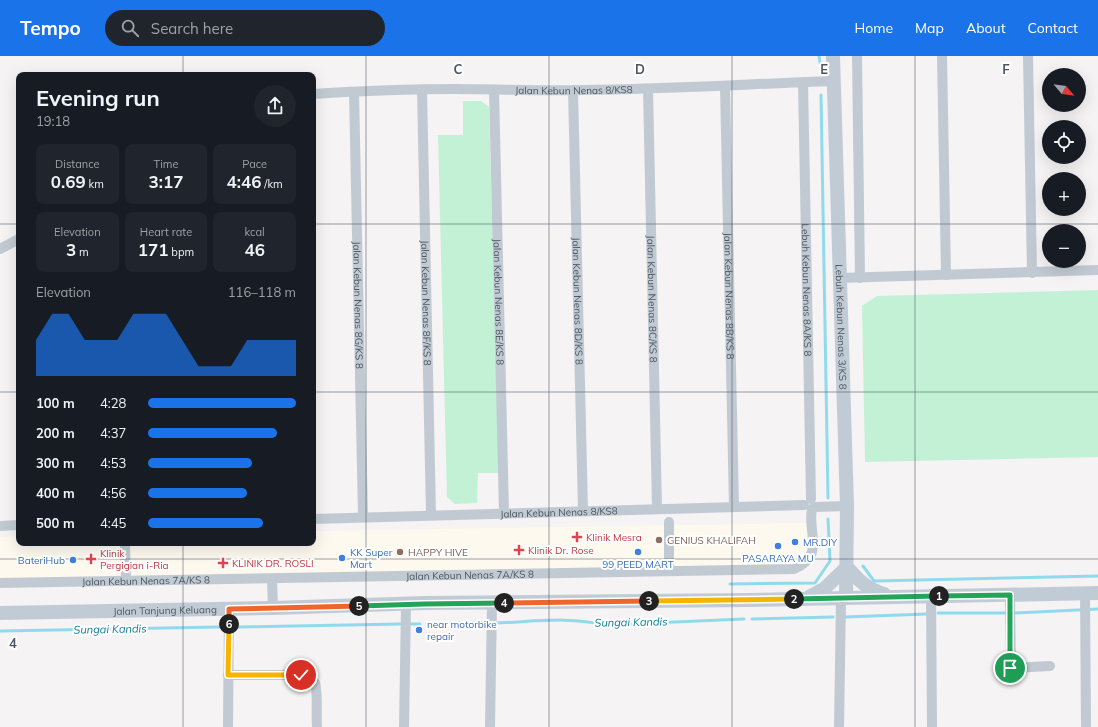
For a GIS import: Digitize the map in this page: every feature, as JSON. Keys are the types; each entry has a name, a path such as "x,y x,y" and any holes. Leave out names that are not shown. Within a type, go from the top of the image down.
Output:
{"main road":[{"name":"Lebuh Kebun Nenas 3/KS 8","path":"833,56 847,506 847,567 844,598"},
{"path":"805,598 824,589 847,567 865,586 873,591 893,597"},
{"name":"Jalan Tanjung Keluang","path":"0,613 931,596 1010,607 1089,595"}],"street":[{"path":"857,56 860,278"},
{"path":"942,56 946,275"},
{"path":"1028,56 1032,273"},
{"name":"Jalan Kebun Nenas 8/KS8","path":"316,94 422,90 648,89 682,86 725,86 834,81"},
{"name":"Lebuh Kebun Nenas 8A/KS 8","path":"803,82 810,504"},
{"name":"Jalan Kebun Nenas 8B/KS 8","path":"725,86 734,507"},
{"name":"Jalan Kebun Nenas 8C/KS 8","path":"648,89 657,509"},
{"name":"Jalan Kebun Nenas 8F/KS 8","path":"422,90 431,516"},
{"name":"Jalan Kebun Nenas 8E/KS 8","path":"494,90 504,513"},
{"name":"Jalan Kebun Nenas 8D/KS 8","path":"573,90 583,511"},
{"name":"Jalan Kebun Nenas 8G/KS 8","path":"354,92 363,517"},
{"path":"0,249 16,240"},
{"path":"839,278 1098,270"},
{"name":"Jalan Kebun Nenas 8/KS8","path":"316,519 810,504 847,506"},
{"name":"Jalan Kebun Nenas 7A/KS 8","path":"0,583 794,569 811,557 813,549 812,510 810,504"},
{"path":"669,522 669,571"},
{"path":"0,526 16,525"},
{"path":"125,546 126,581"},
{"path":"272,579 273,608"},
{"path":"1086,727 1085,622 1089,595"},
{"path":"931,596 932,727"},
{"path":"840,727 844,598"},
{"path":"490,727 492,603"},
{"path":"404,727 406,605"},
{"path":"1010,607 1010,668 1050,666"},
{"path":"228,727 229,609"},
{"path":"228,675 301,675 309,677 315,683 316,727"}],"shaded area":[{"path":"808,523 810,549 807,556 793,565 0,579 0,537 16,536 16,546 316,546 316,531"}],"green space":[{"path":"463,101 481,101 489,107 499,473 478,473 477,503 455,504 447,497 438,135 463,135"},
{"path":"1098,290 1098,457 865,462 862,306 877,296"}],"waterway":[{"path":"819,56 820,63"},
{"path":"821,95 828,498"},
{"path":"730,584 815,583 830,561 828,519"},
{"path":"863,566 874,581 1098,576"},
{"name":"Sungai Kandis","path":"938,613 1015,613 1098,609"},
{"name":"Sungai Kandis","path":"845,617 927,614"},
{"name":"Sungai Kandis","path":"752,619 833,617"},
{"name":"Sungai Kandis","path":"494,623 564,620 591,622 605,625 744,619"},
{"name":"Sungai Kandis","path":"427,624 486,622"},
{"name":"Sungai Kandis","path":"236,627 400,624"},
{"name":"Sungai Kandis","path":"408,624 420,624"},
{"name":"Sungai Kandis","path":"0,631 219,627"}],"place":[{"name":"Klinik Mesra","path":"577,537"},
{"name":"GENIUS KHALIFAH","path":"659,540"},
{"name":"MR.DIY","path":"795,542"},
{"name":"PASARAYA MU","path":"778,546"},
{"name":"Klinik Dr. Rose","path":"519,550"},
{"name":"HAPPY HIVE","path":"400,552"},
{"name":"99 PEED MART","path":"638,552"},
{"name":"KK Super Mart","path":"342,558"},
{"name":"Klinik Pergigian i-Ria","path":"91,559"},
{"name":"BateriHub","path":"73,560"},
{"name":"KLINIK DR. ROSLI","path":"223,563"},
{"name":"near motorbike repair","path":"419,630"}],"route":[{"path":"301,675 228,675 229,609 424,604 1010,595 1010,668"}]}
